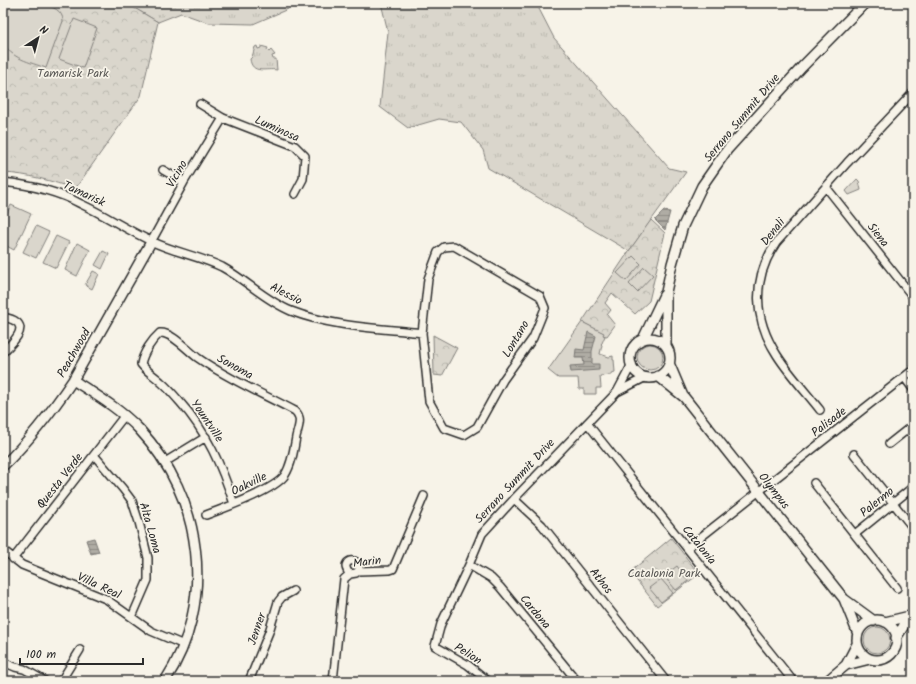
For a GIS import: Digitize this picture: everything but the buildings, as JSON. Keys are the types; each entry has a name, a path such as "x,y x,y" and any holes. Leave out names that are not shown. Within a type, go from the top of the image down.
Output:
{"street":[{"name":"Serrano Summit Drive","path":"669,363 669,351 666,346 666,292 683,226 702,186 738,138 802,66 865,3"},
{"name":"Denali","path":"820,410 777,356 768,339 761,321 758,295 761,274 769,253 776,243 847,163 913,93"},
{"name":"Luminosa","path":"200,104 223,118 295,146 305,156 304,179 295,194"},
{"name":"Vicino","path":"151,242 184,182 223,118"},
{"path":"163,170 184,182"},
{"name":"Tamarisk","path":"3,182 40,188 68,197 151,242"},
{"name":"Siena","path":"826,187 913,297"},
{"name":"Alessio","path":"151,242 221,267 245,281 277,304 291,311 322,320 422,333"},
{"name":"Peachwood","path":"3,466 29,440 73,380 151,242"},
{"name":"Lontano","path":"454,246 540,296 545,308 533,338 503,380 477,427 464,435 444,428 429,401 422,333 428,279 438,252 444,247 454,246"},
{"name":"Serrano Summit Drive","path":"435,646 441,624 482,534 514,498 617,392 632,364 631,353 633,347 643,339 666,292"},
{"path":"3,317 15,321 20,326 19,333 3,352"},
{"name":"Yountville","path":"165,332 160,333 153,341 142,358 141,364 167,387 182,404 206,437 217,457 234,504"},
{"name":"Sonoma","path":"165,332 207,364 299,414"},
{"path":"643,339 656,339 666,346"},
{"path":"658,376 663,373 669,363"},
{"name":"Olympus","path":"669,363 684,397"},
{"path":"632,364 636,371 646,377"},
{"name":"Palisade","path":"687,548 913,370"},
{"name":"Serrano Summit Drive","path":"617,392 646,377 658,376"},
{"name":"Olympus","path":"658,376 684,397 844,600 858,634"},
{"path":"904,377 913,389"},
{"path":"73,380 125,415 147,437 165,462 182,496 189,516 195,544 197,568 195,592 190,624 184,645 165,681"},
{"name":"Oakville","path":"206,515 234,504 274,485 285,475 290,466 300,422 299,414"},
{"name":"Questa Verde","path":"13,559 125,415"},
{"name":"Catalonia","path":"587,423 793,681"},
{"path":"889,444 913,425"},
{"path":"165,462 206,437"},
{"path":"854,454 913,528"},
{"name":"Alta Loma","path":"94,455 132,501 148,558 148,580 132,617"},
{"path":"814,483 897,588"},
{"name":"Palermo","path":"855,534 913,487"},
{"name":"Marin","path":"333,681 344,579 350,574 358,571 390,570 392,568 424,496"},
{"name":"Athos","path":"514,498 542,525 666,681"},
{"name":"Villa Real","path":"3,550 13,559 26,567 106,598 151,631 184,645"},
{"path":"350,574 345,567 350,560 358,563 360,566 358,571"},
{"name":"Cardona","path":"469,565 491,578 500,587 577,681"},
{"name":"Jenner","path":"249,681 269,632 278,602 282,597 293,591"},
{"name":"Olympus","path":"844,600 874,621"},
{"path":"827,681 846,665 857,644 858,634 864,625 874,621 884,622 912,615"},
{"path":"896,638 912,615"},
{"path":"857,644 864,656 870,659 877,660 889,656 895,648 896,638 894,631 884,622"},
{"name":"Pelion","path":"435,646 468,665 488,681"},
{"path":"61,681 80,650"},
{"path":"846,665 870,659"},
{"path":"3,662 24,669 45,681"}],"green space":[{"name":"Tamarisk Park","path":"3,3 126,3 158,22 141,96 75,189 40,178 3,173"},
{"path":"7,3 40,4 56,9 61,14 63,21 46,68 27,62 6,48 3,42 3,13"},
{"path":"126,3 286,3 288,9 253,24 209,23 181,13 158,22"},
{"path":"381,3 536,3 554,38 669,168 686,172 629,251 488,168 483,150 461,122 439,119 408,128 380,107 388,32"},
{"path":"74,19 97,28 83,68 59,59"},
{"path":"257,46 258,49 261,48 261,46 268,48 267,50 269,52 271,50 275,55 272,56 273,59 276,59 277,70 260,70 251,64 250,59 255,47"},
{"path":"857,179 861,190 849,195 846,191"},
{"path":"11,205 31,214 14,250 3,244 3,222"},
{"path":"651,220 665,233 649,301 635,314 612,293 605,303 611,310 607,315 615,325 607,336 602,335 603,333 582,322"},
{"path":"36,226 49,232 36,258 23,252"},
{"path":"56,236 69,242 56,268 43,262"},
{"path":"77,243 90,250 77,276 65,270"},
{"path":"103,251 109,254 102,269 95,265"},
{"path":"633,256 641,264 626,281 617,273"},
{"path":"644,267 653,275 637,292 629,284"},
{"path":"93,271 99,274 92,289 85,285"},
{"path":"582,322 604,333 603,335 605,336 601,344 600,354 609,357 613,356 614,360 615,372 611,373 611,375 600,376 601,388 596,388 596,394 584,394 584,389 579,389 578,378 558,378 548,370"},
{"path":"433,335 457,348 442,376 434,375"},
{"path":"650,344 659,348 663,357 659,366 650,370 641,366 637,357 641,348"},
{"name":"Catalonia Park","path":"671,538 699,574 657,606 630,572"},
{"path":"677,566 688,581 676,590 664,576"},
{"path":"661,579 673,593 661,602 649,588"},
{"path":"877,627 886,631 890,640 886,649 877,653 868,649 864,640 868,631"}],"shaded area":[{"path":"664,211 670,212 665,230 655,220"},
{"path":"588,332 596,336 592,351 592,364 599,364 599,370 571,372 570,366 584,365 583,358 575,358 576,349 584,350"},
{"path":"94,538 99,552 91,554 86,540"}]}
